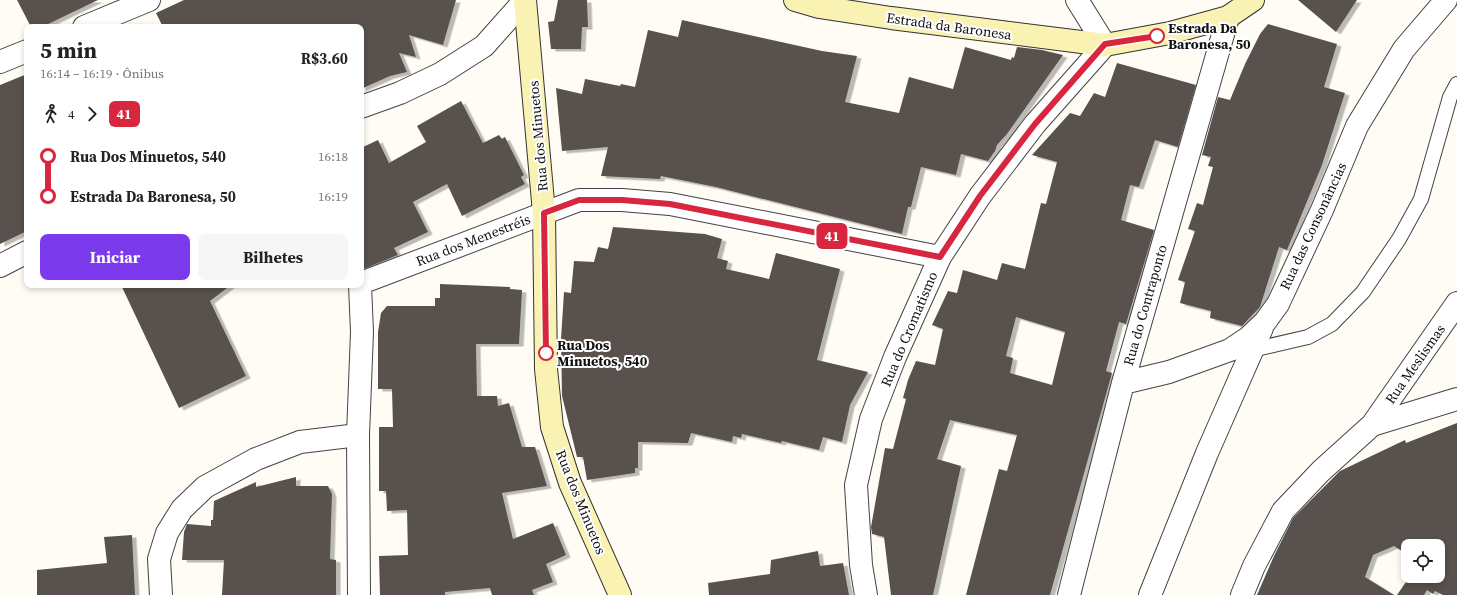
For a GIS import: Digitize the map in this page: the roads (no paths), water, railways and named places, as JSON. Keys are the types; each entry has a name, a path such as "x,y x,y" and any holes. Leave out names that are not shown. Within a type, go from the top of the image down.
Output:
{"street":[{"path":"91,24 149,0"},
{"path":"364,106 400,93 440,74 484,46 525,0"},
{"name":"Rua dos Minuetos","path":"525,0 544,213 546,369 552,427 570,483 620,595"},
{"name":"Estrada da Baronesa","path":"795,0 819,7 891,18 1105,44 1170,33 1228,17 1253,0"},
{"path":"1077,0 1105,44"},
{"name":"Rua das Consonâncias","path":"1123,383 1169,372 1230,350 1248,338 1265,322 1278,304 1322,210 1357,126 1381,84 1404,49 1446,0"},
{"name":"Rua do Contraponto","path":"1069,595 1123,383 1228,17"},
{"name":"Rua do Cromatismo","path":"866,595 861,565 856,486 871,419 895,357 940,257 980,196 1035,124 1105,44"},
{"path":"0,62 24,52"},
{"name":"Rua dos Menestréis","path":"364,282 579,200 622,200 670,204 940,257"},
{"path":"0,266 24,254"},
{"name":"Rua dos Menestréis","path":"359,595 358,436 362,332 360,288"},
{"name":"Rua Meslismas","path":"1372,425 1457,303"},
{"path":"1150,595 1207,453 1265,322"},
{"path":"1242,595 1254,566 1283,511 1321,471 1372,425 1457,399"},
{"path":"161,595 159,559 167,533 182,509 205,487 256,459 300,442 358,436"}],"lane":[{"path":"1252,350 1308,337 1326,328 1332,324 1363,292 1399,239 1421,199 1450,97 1457,84"}],"place":[{"name":"Estrada Da Baronesa, 50","path":"1157,36"},
{"name":"Rua Dos Minuetos, 540","path":"546,353"}]}
